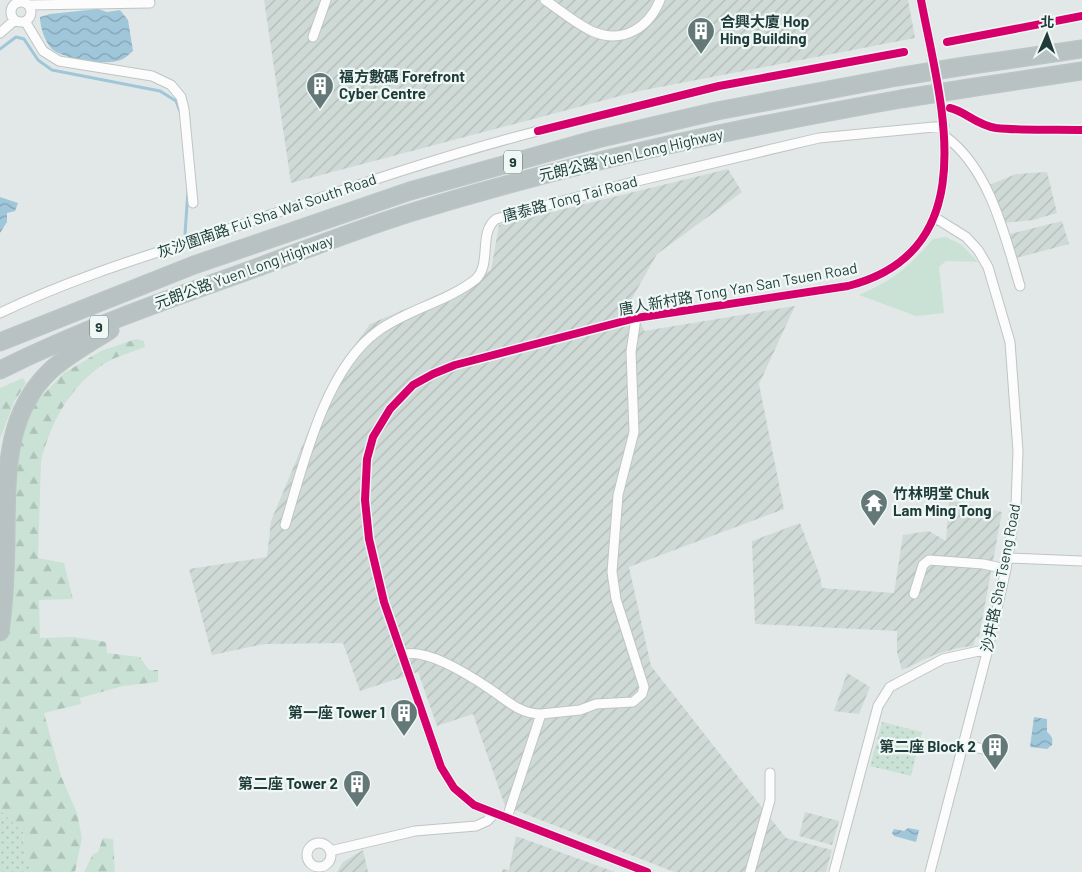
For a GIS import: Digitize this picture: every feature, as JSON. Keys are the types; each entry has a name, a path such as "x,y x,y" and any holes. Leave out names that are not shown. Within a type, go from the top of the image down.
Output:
{"highway":[{"name":"元朗公路 Yuen Long Highway","path":"0,342 194,265 410,191 549,152 699,115 897,77 1082,50"},
{"name":"元朗公路 Yuen Long Highway","path":"0,370 48,347 150,306 390,219 554,172 762,125 902,99 1025,79 1082,72"},
{"path":"1025,79 1082,76"},
{"path":"0,632 5,572 7,466 12,436 23,409 39,384 59,363 150,306"}],"street":[{"path":"313,37 326,0"},
{"path":"545,0 593,32 613,36 636,32 652,17 660,0"},
{"name":"唐人新村路 Tong Yan San Tsuen Road","path":"647,872 507,818 467,800 445,775 402,655 374,566 366,514 364,483 367,459 373,436 384,417 409,389 443,369 636,318 858,284 882,273 902,259 920,240 934,216 943,190 946,137 921,0"},
{"path":"14,2 24,2 31,10 30,17 25,21 15,20 11,15 14,2"},
{"path":"28,5 150,3"},
{"path":"0,33 15,20"},
{"path":"25,21 43,51 59,61 152,76 171,85 181,97 184,108 193,204"},
{"name":"唐泰路 Tong Tai Road","path":"286,525 313,432 350,362 379,331 476,279 484,266 489,229 496,219 633,182 819,138 944,126"},
{"name":"灰沙圍南路 Fui Sha Wai South Road","path":"0,313 36,296 196,240 384,177 538,131"},
{"path":"946,137 959,148 990,196 1020,286"},
{"name":"沙井路 Sha Tseng Road","path":"930,872 988,649 1006,569 1016,506 1018,451 1015,387 1008,336 984,258 966,237 934,216"},
{"path":"402,655 415,652 428,656 480,683 517,709 528,713 541,714 580,710 596,704 633,702 642,694 644,687 616,599 612,572 618,495 634,432 631,352 636,318"},
{"path":"1008,558 1082,561"},
{"path":"914,594 923,564 929,560 983,564 1006,569"},
{"path":"834,872 878,706 890,687 943,659 988,649"},
{"path":"507,818 541,714"},
{"path":"963,745 989,750"},
{"path":"750,872 770,800 770,773"},
{"path":"330,851 415,831 476,826 487,821 495,813"}],"shaded area":[{"path":"264,0 908,0 915,38 639,91 291,183"},
{"path":"728,169 742,192 657,254 631,300 644,331 795,306 759,384 784,509 629,567 651,666 786,838 832,850 826,872 674,872 505,806 473,714 437,726 418,672 360,691 343,643 265,644 212,655 189,569 267,557 271,521 308,432 344,360 370,324 476,279 491,270 499,225"},
{"path":"1047,172 1057,213 1033,220 1003,223 987,186 1016,174"},
{"path":"1062,221 1069,244 1016,258 1010,234"},
{"path":"949,500 1002,512 979,637 976,637 973,646 934,655 902,670 897,652 897,631 755,624 752,541 800,523 820,576 822,588 894,593 903,535 929,531 946,541"},
{"path":"847,673 870,687 859,714 834,711"},
{"path":"805,812 839,821 832,845 799,836"},
{"path":"516,836 615,872 502,872 502,869 509,870"},
{"path":"363,850 368,872 337,872 343,862"}],"green space":[{"path":"946,237 962,245 978,262 946,261 939,267 944,313 916,316 859,295 882,284 900,272 933,239"},
{"path":"136,339 144,341 145,347 115,358 101,366 76,388 58,416 45,447 41,462 38,558 64,563 73,599 39,600 40,638 73,637 106,642 107,653 140,657 149,670 158,670 158,682 123,686 80,698 81,704 44,713 61,776 77,813 82,838 75,872 32,872 24,854 23,832 0,810 0,637 16,443 33,405 64,373 101,351"},
{"path":"23,378 26,383 14,402 0,439 0,388"},
{"path":"882,722 922,732 911,776 870,766"},
{"path":"0,810 23,832 24,854 32,872 0,872"},
{"path":"103,838 113,839 115,872 84,872 93,854 98,852"}],"water":[{"path":"98,9 107,12 120,10 128,20 133,51 125,58 114,62 96,62 65,56 49,46 43,34 40,17 50,14"},
{"path":"0,197 18,203 15,211 7,213 7,222 0,233"},
{"path":"1034,717 1047,719 1047,732 1051,736 1052,745 1047,749 1030,747"},
{"path":"908,828 919,830 916,842 894,836 892,833 894,829 904,831"}],"waterway":[{"path":"0,49 16,37 24,39 38,60 52,70 160,91 176,101 181,114"},
{"path":"185,234 188,190"}],"cycle path":[{"path":"647,872 474,805 454,788 441,767 384,602 369,539 365,500 367,459 373,437 390,409 413,385 455,365 636,318 848,286 892,268 921,240 938,206 944,167 943,125 937,82 921,0"},
{"path":"947,42 1082,16"},
{"path":"538,131 719,86 904,52"},
{"path":"950,108 982,124 996,128 1082,130"}],"place":[{"name":"合興大廈 Hop Hing Building","path":"701,55"},
{"name":"福方數碼 Forefront Cyber Centre","path":"320,110"},
{"name":"竹林明堂 Chuk Lam Ming Tong","path":"874,527"},
{"name":"第一座 Tower 1","path":"404,737"},
{"name":"第二座 Block 2","path":"995,771"},
{"name":"第二座 Tower 2","path":"357,808"}]}
